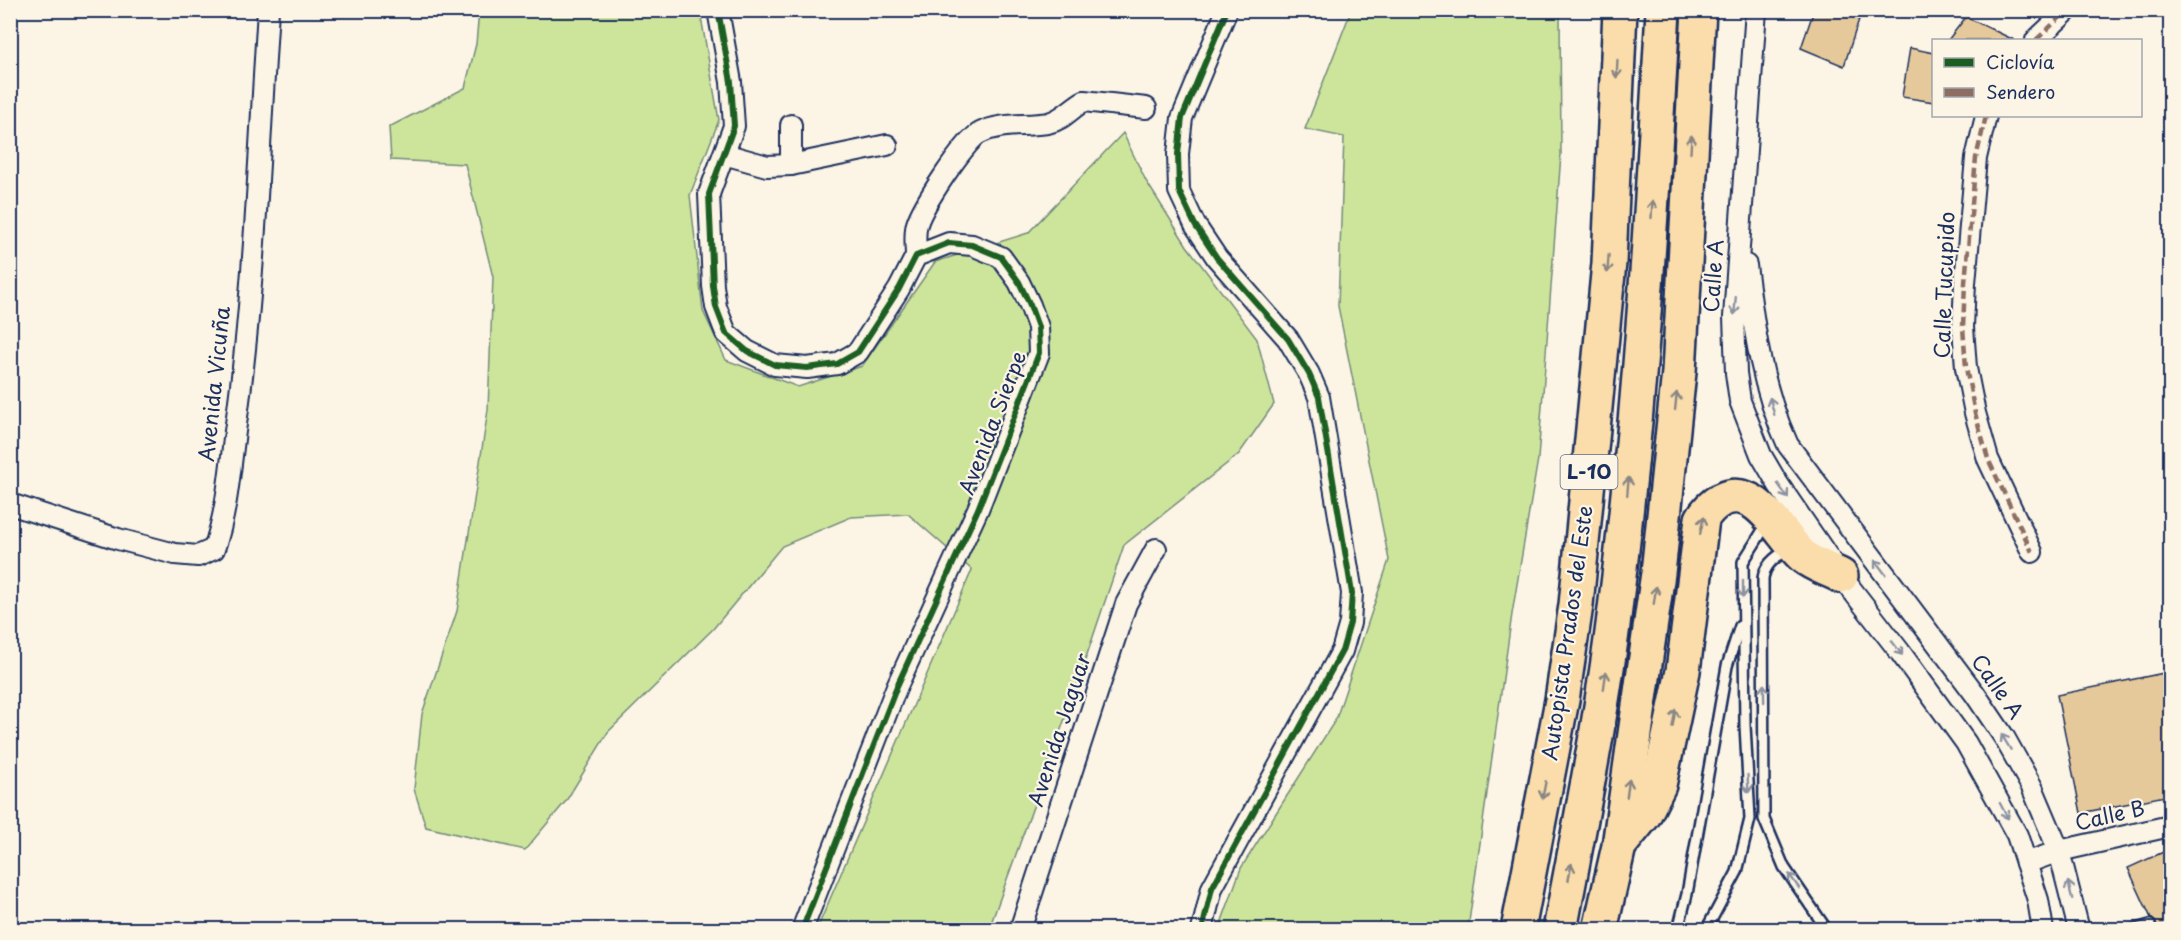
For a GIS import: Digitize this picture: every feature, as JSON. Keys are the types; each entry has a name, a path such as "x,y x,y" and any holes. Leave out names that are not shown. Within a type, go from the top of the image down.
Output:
{"highway":[{"name":"Autopista Prados del Este","path":"1518,930 1562,700 1576,605 1609,263 1620,10"},
{"name":"Autopista Prados del Este","path":"1560,930 1602,701 1615,607 1649,259 1663,10"},
{"path":"1600,930 1619,846 1658,573 1679,372 1699,10"},
{"path":"1619,846 1644,815 1659,785 1683,671 1702,519 1706,511 1714,504 1733,496 1754,502 1804,557 1841,576"}],"street":[{"name":"Avenida Vicuña","path":"10,504 175,554 198,556 214,549 226,499 245,356 268,10"},
{"path":"718,10 731,82 734,126 709,194 716,307 726,333 747,351 775,365 807,368 837,364 858,352 899,288 916,256 916,226 922,209 932,192 976,135 1008,125 1050,123 1065,116 1083,101 1146,108"},
{"path":"1202,930 1212,888 1342,651 1350,623 1352,593 1316,389 1288,339 1217,258 1195,225 1179,192 1178,154 1182,118 1227,10"},
{"path":"1741,227 1756,10"},
{"path":"2037,39 2068,10"},
{"name":"Calle Tucupido","path":"1986,117 1975,167 1965,283 1963,327 1966,368 1988,459 2032,552"},
{"path":"791,125 791,165"},
{"path":"723,154 767,166 791,165 887,145"},
{"name":"Calle A","path":"1741,227 1734,317 1736,373 1740,401 1761,455 1778,484 1841,576 1966,743 2017,835 2038,900 2043,930"},
{"name":"Calle A","path":"1741,227 1757,349 1775,416 1788,445 1998,728 2032,786 2059,851 2079,930"},
{"name":"Avenida Sierpe","path":"802,930 897,686 978,508 1039,353 1038,327 1030,305 1001,257 972,246 949,243 916,256"},
{"name":"Avenida Jaguar","path":"1020,930 1126,604 1156,549"},
{"name":"Calle B","path":"2026,863 2059,851 2170,826"}],"lane":[{"path":"1706,930 1737,872 1750,819 1743,562 1761,531 1767,526 1770,517"},
{"path":"1796,548 1778,555 1764,569 1764,819 1784,867 1827,930"},
{"path":"1678,930 1687,894 1727,666 1743,618"},
{"path":"2132,930 2150,925"}],"green space":[{"path":"479,11 700,11 719,120 690,195 703,311 726,360 798,387 862,366 935,262 1028,233 1123,133 1146,181 1187,246 1257,339 1274,404 1239,454 1124,545 1072,699 989,929 817,929 972,570 908,514 851,517 782,546 713,629 608,732 566,801 525,850 426,827 414,789 422,714 457,611 488,410 493,277 465,164 391,160 389,127 465,88 476,44"},
{"path":"1351,11 1560,11 1561,154 1538,459 1512,614 1468,929 1219,929 1241,868 1336,719 1389,560 1338,306 1344,137 1305,129"}],"building":[{"path":"1814,10 1862,10 1844,66 1801,48"},
{"path":"1966,17 2012,39 1949,39"},
{"path":"1910,48 1932,53 1932,102 1902,97"},
{"path":"2164,673 2170,705 2170,795 2081,813 2057,695"},
{"path":"2170,849 2170,930 2155,930 2156,923 2151,918 2128,868"}],"marked path":[{"path":"2037,39 2068,10"},
{"path":"1986,117 1976,158 1965,283 1963,327 1966,368 1975,413 1988,459 2032,552"}],"cycle path":[{"path":"718,10 731,82 734,126 709,194 713,286 716,307 726,333 747,351 775,365 807,368 837,364 858,352 899,289 916,256 949,243 972,245 1001,257 1019,282 1038,327 1039,353 978,509 897,686 802,930"},
{"path":"1202,930 1212,888 1342,651 1350,623 1352,593 1319,397 1309,374 1288,339 1217,258 1195,225 1179,191 1178,154 1182,118 1227,10"}]}
